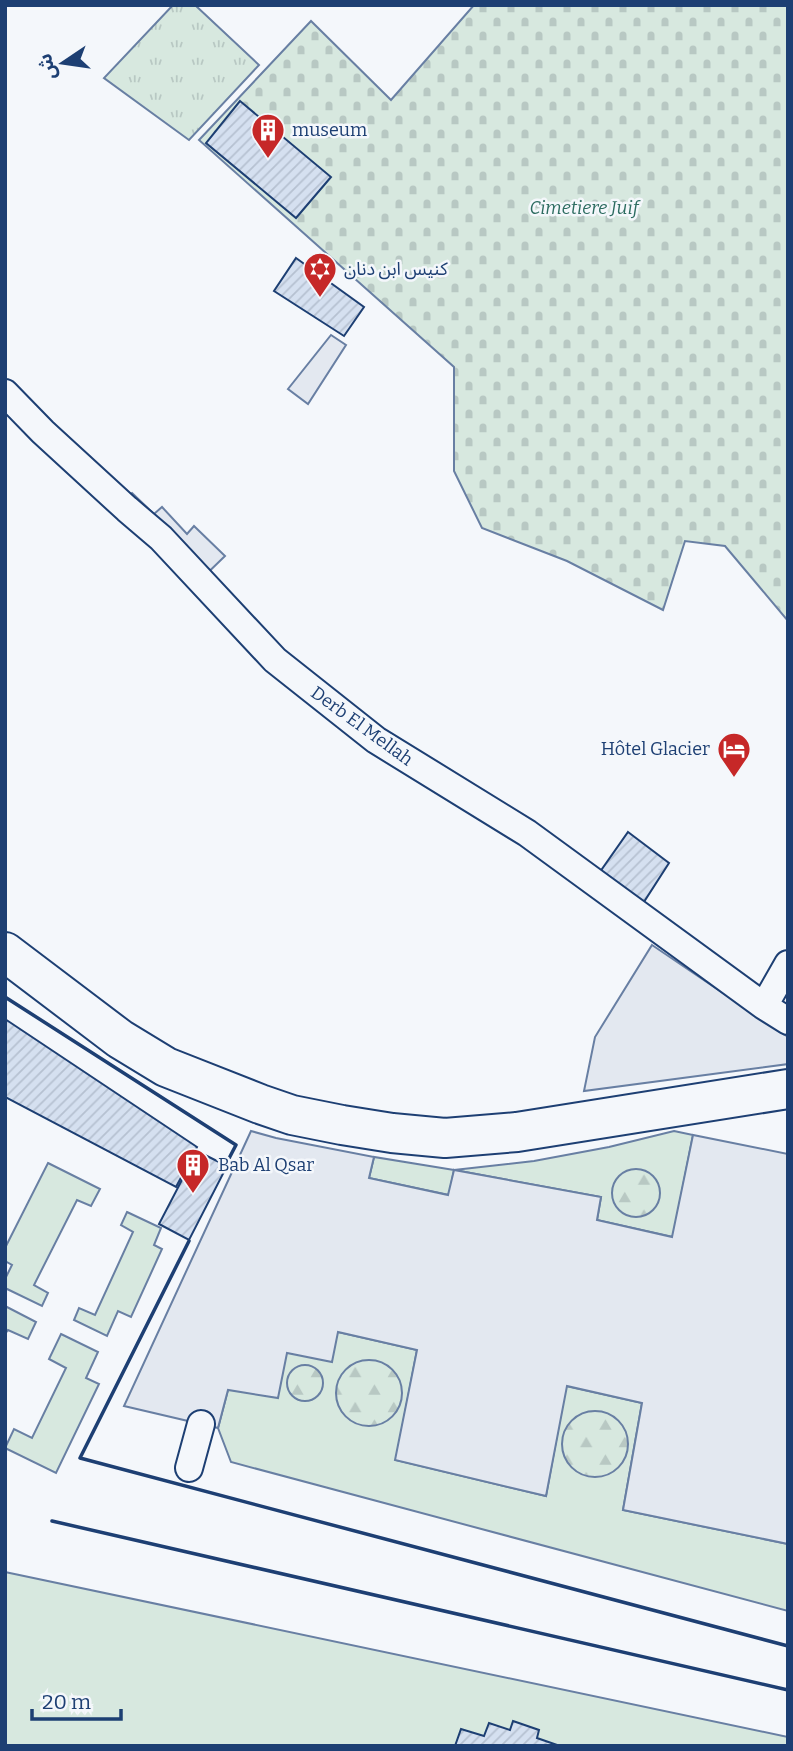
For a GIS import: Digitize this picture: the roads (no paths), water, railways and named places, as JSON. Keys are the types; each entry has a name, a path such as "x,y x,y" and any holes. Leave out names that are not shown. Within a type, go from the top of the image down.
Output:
{"street":[{"name":"Derb El Mellah","path":"5,393 43,432 161,538 275,660 376,740 527,834 788,1021"},
{"path":"5,953 120,1039 166,1067 292,1115 342,1125 445,1138 482,1136 788,1089"},
{"path":"764,1006 788,964"},
{"path":"189,1468 201,1424"}],"place":[{"name":"museum","path":"268,160"},
{"name":"كنيس ابن دنان","path":"320,299"},
{"name":"Hôtel Glacier","path":"734,779"},
{"name":"Bab Al Qsar","path":"193,1195"}],"park label":[{"name":"Cimetiere Juif","path":"584,208"}]}
